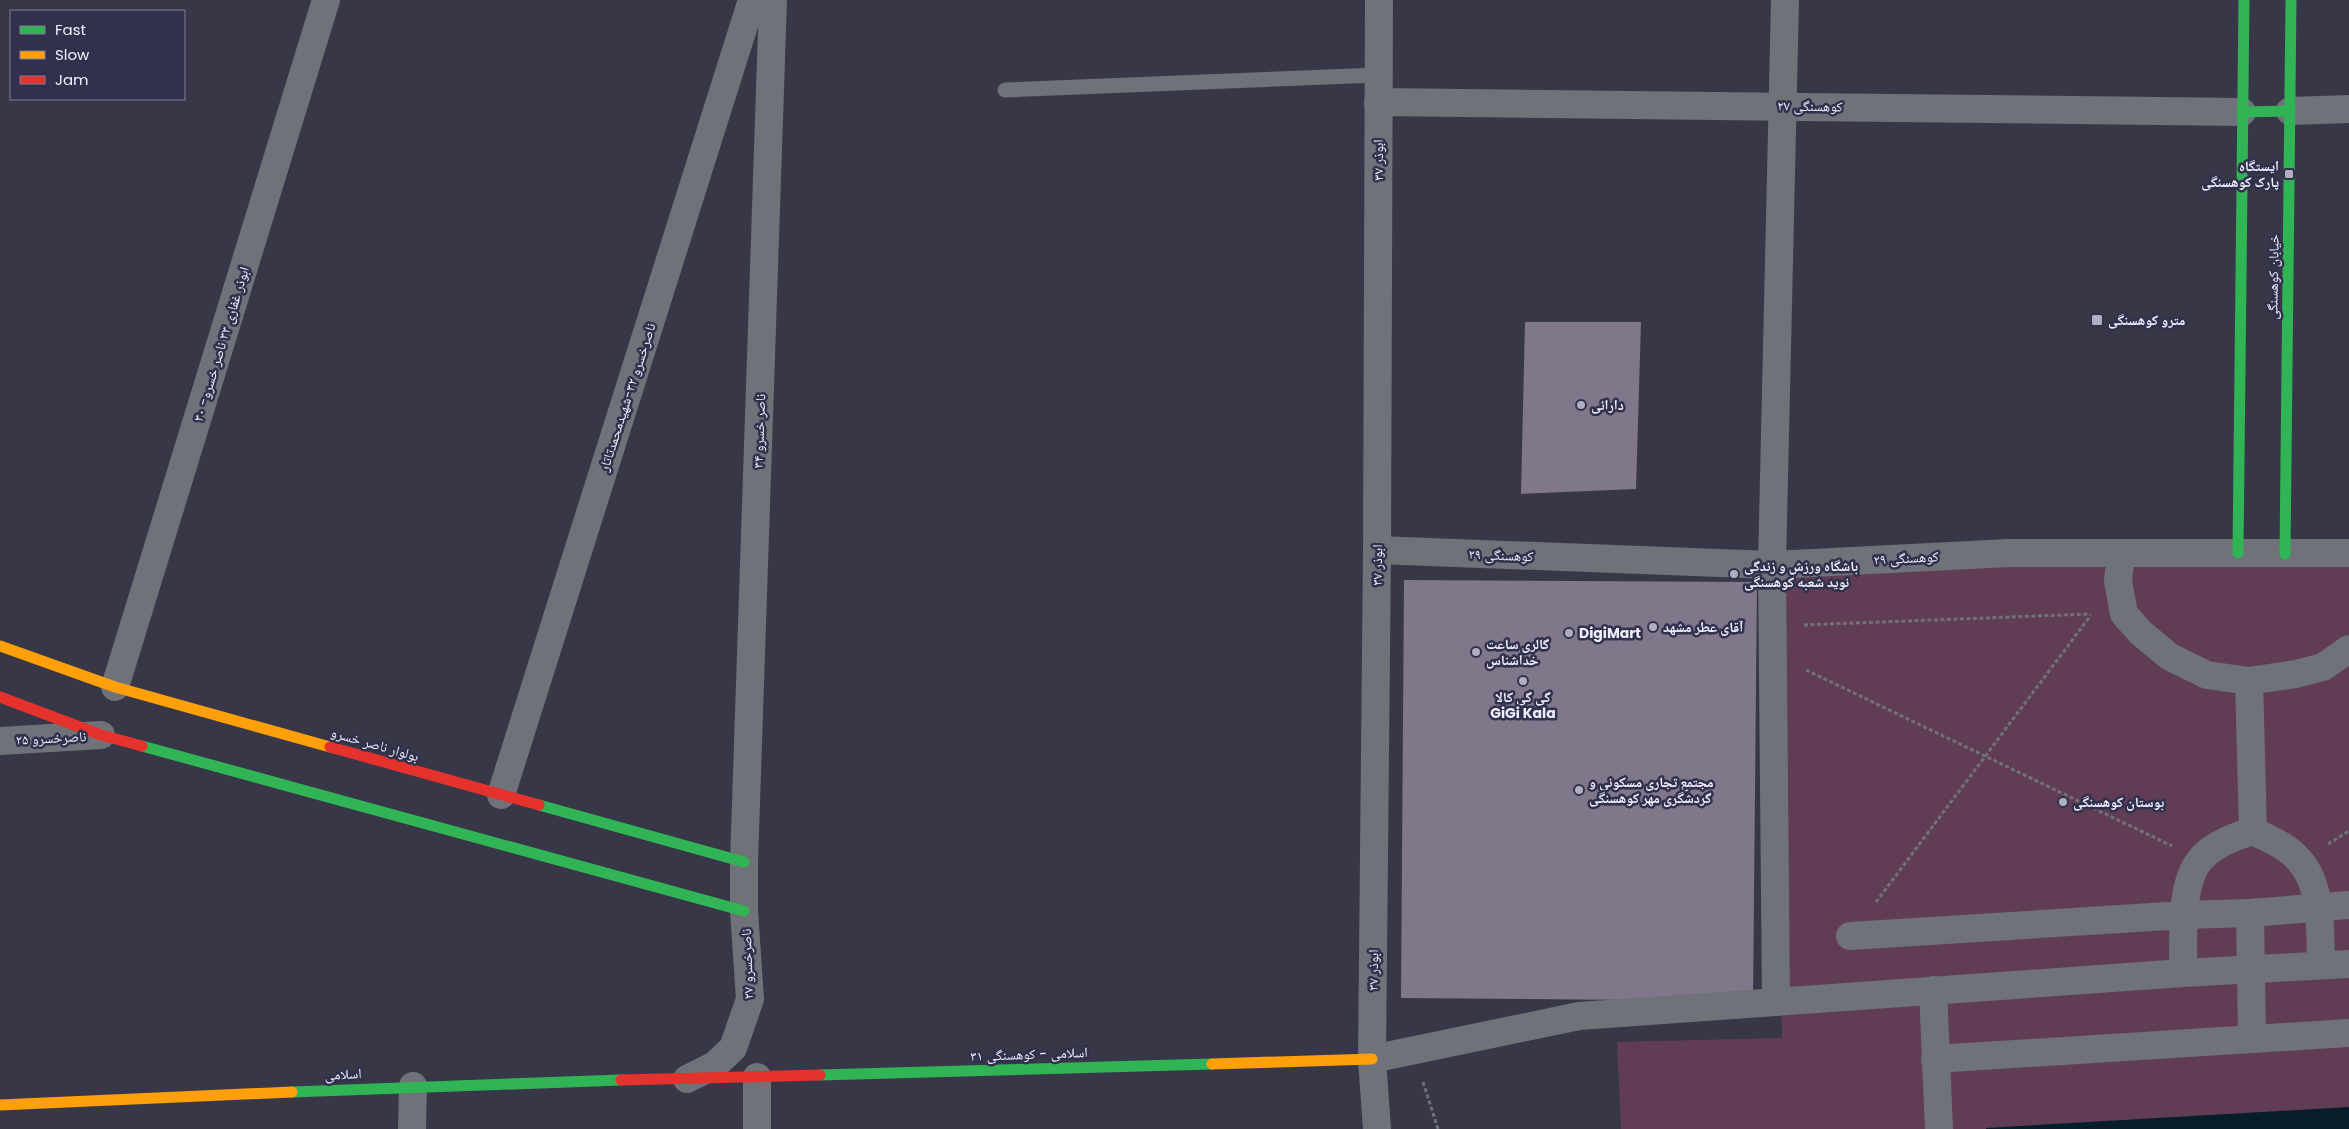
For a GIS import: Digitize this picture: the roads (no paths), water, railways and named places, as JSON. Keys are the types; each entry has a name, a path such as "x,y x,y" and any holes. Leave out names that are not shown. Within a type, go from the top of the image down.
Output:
{"street":[{"name":"ابوذر غفاری ۳۳ ناصر خسرو- ۳۰","path":"115,687 326,0"},
{"name":"ناصرخسرو ۳۲-شهیدمحمدتاتار","path":"501,794 752,0"},
{"name":"ناصر خسرو ۳۴","path":"744,911 744,862 773,0"},
{"name":"ابوذر ۳۷","path":"1377,1129 1372,1059 1377,550 1379,0"},
{"path":"1776,1002 1772,565 1785,0"},
{"path":"2238,553 2244,0"},
{"name":"خیابان کوهسنگی","path":"2285,554 2292,0"},
{"name":"کوهسنگی ۲۷","path":"1378,102 2242,112"},
{"path":"2242,112 2349,109"},
{"name":"کوهسنگی ۲۹","path":"1377,550 1772,565 2009,553 2349,553"},
{"path":"2121,553 2118,581 2124,614 2141,633 2170,657 2207,675 2249,681 2296,674 2323,667 2349,649"},
{"name":"بولوار ناصر خسرو","path":"0,646 115,687 744,862"},
{"path":"2249,681 2253,831"},
{"path":"0,698 101,735 744,911"},
{"name":"ناصرخسرو ۲۵","path":"0,741 101,735"},
{"path":"2183,973 2184,915 2188,883 2200,860 2229,838 2253,831 2280,844 2300,861 2314,886 2319,907 2321,965"},
{"path":"1850,936 2184,915 2250,913 2349,905"},
{"name":"ناصرخسرو ۲۷","path":"687,1078 715,1065 733,1048 743,1024 750,999 744,911"},
{"path":"2250,913 2252,1038"},
{"path":"1372,1059 1579,1016 2183,973 2349,964"},
{"path":"1933,990 1939,1129"},
{"path":"1935,1060 2349,1033"},
{"name":"اسلامی - کوهسنگی ۳۱","path":"687,1078 1372,1059"},
{"path":"757,1076 757,1129"},
{"name":"اسلامی","path":"0,1105 413,1086 687,1078"},
{"path":"412,1129 413,1086"}],"lane":[{"path":"1006,90 1378,75"}],"water":[{"path":"2349,1107 2349,1129 1986,1129 1986,1128"}],"place":[{"name":"ایستگاه پارک کوهسنگی","path":"2289,174"},
{"name":"مترو کوهسنگی","path":"2097,320"},
{"name":"دارائی","path":"1581,405"},
{"name":"باشگاه ورزش و زندگی نوید شعبه کوهسنگی","path":"1734,574"},
{"name":"آقای عطر مشهد","path":"1653,627"},
{"name":"DigiMart","path":"1569,633"},
{"name":"گالری ساعت خداشناس","path":"1476,652"},
{"name":"گی گی کالا GiGi Kala","path":"1523,681"},
{"name":"مجتمع تجاری مسکونی و گردشگری مهر کوهسنگی","path":"1579,790"},
{"name":"بوستان کوهسنگی","path":"2063,802"}]}
